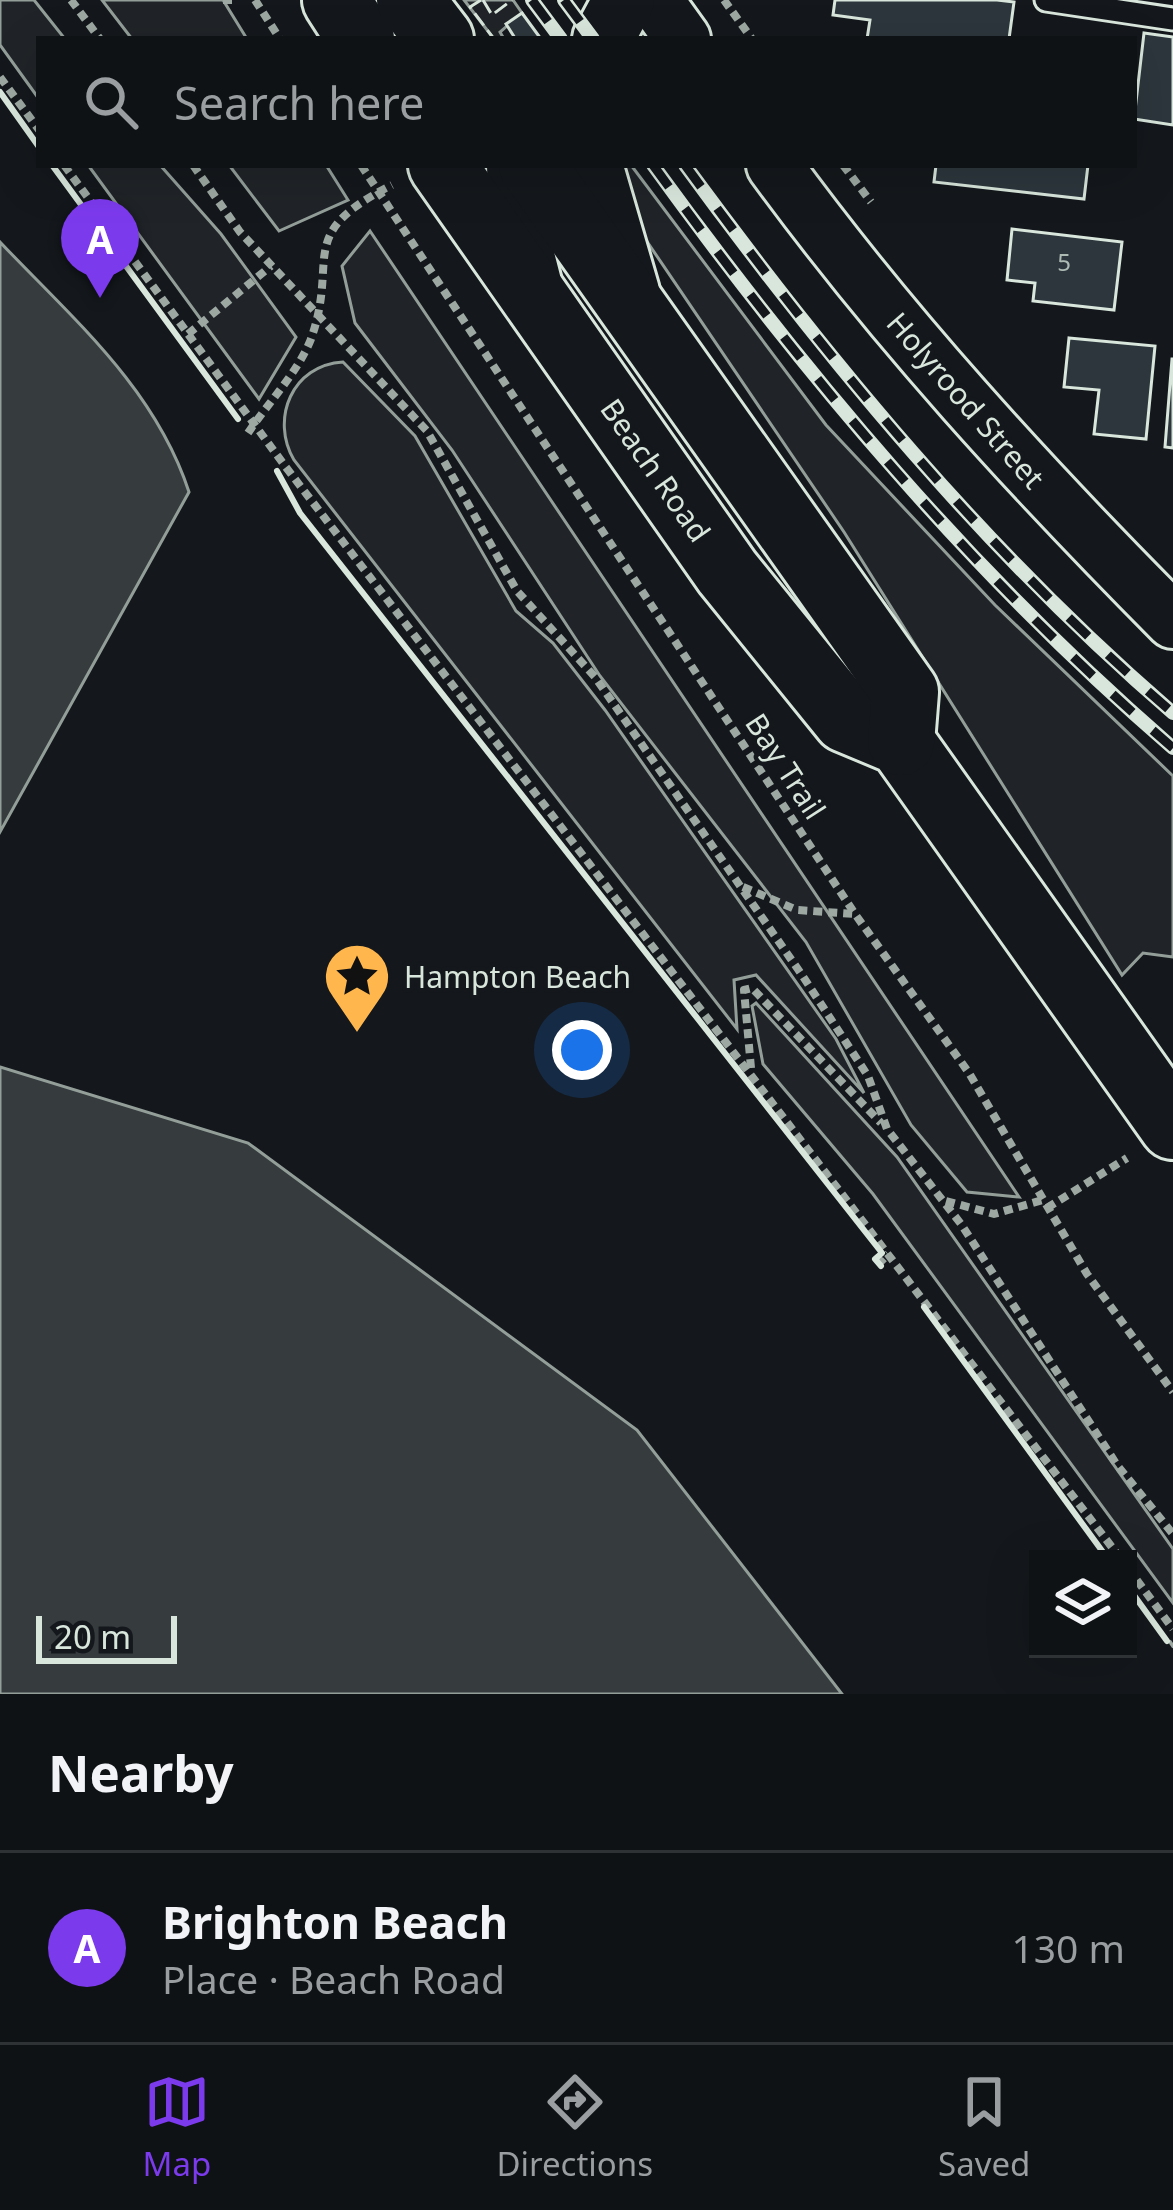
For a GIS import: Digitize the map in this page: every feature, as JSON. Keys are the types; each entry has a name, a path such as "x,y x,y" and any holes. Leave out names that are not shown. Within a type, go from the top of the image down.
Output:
{"main road":[{"path":"336,0 359,36"},
{"path":"410,0 438,36"},
{"path":"564,36 581,0"},
{"path":"605,36 624,0"},
{"name":"Beach Road","path":"444,168 727,572 845,719 901,742"},
{"path":"517,168 519,236 534,296"},
{"path":"534,168 905,692 901,742 1155,1139"},
{"path":"593,168 632,304"}],"street":[{"path":"655,0 681,36"},
{"name":"Holyrood Street","path":"776,168 833,246 986,429 1173,621"}],"lane":[{"path":"1046,0 1173,19"}],"path":[{"path":"71,0 98,36"},
{"path":"223,0 234,0"},
{"path":"255,0 278,36"},
{"path":"724,0 750,36"},
{"path":"0,77 36,126"},
{"path":"66,168 251,429 751,1070 886,1259 1114,1550"},
{"path":"195,168 221,209 271,266 427,431 532,614 595,677 858,1059 887,1129"},
{"name":"Bay Trail","path":"363,168 849,914 969,1073 1087,1274 1173,1392"},
{"path":"251,429 306,349 317,314 323,248 334,222 378,192"},
{"path":"188,334 271,266"},
{"path":"736,884 797,910 849,914"},
{"path":"751,1070 745,990 752,988 887,1129 944,1200 1117,1465 1173,1534"},
{"path":"944,1200 994,1214 1045,1204 1155,1139"},
{"path":"1137,1580 1173,1629"}],"shaded area":[{"path":"0,0 34,0 63,36 36,36 36,95 0,45"},
{"path":"102,0 223,0 245,36 130,36"},
{"path":"464,0 513,0 522,13 500,32 502,36 492,36"},
{"path":"90,168 163,168 221,234 296,337 259,399"},
{"path":"231,168 328,168 348,200 279,231"},
{"path":"614,168 633,168 826,425 995,605 1173,776 1173,957 1143,953 1122,975 844,532 629,215"},
{"path":"370,231 1019,1197 967,1192 911,1125 806,942 600,676 452,450 355,323 342,266"},
{"path":"0,242 134,387 174,455 189,492 0,832"},
{"path":"343,362 415,436 516,611 553,643 605,710 836,1039 864,1093 756,975 734,980 737,1029 294,460 284,428 290,397 310,373"},
{"path":"756,1003 897,1157 1173,1549 1173,1603 873,1194 763,1064 752,1006"},
{"path":"0,1067 248,1143 637,1430 842,1694 0,1694"}],"building":[{"path":"835,0 1014,2 1009,36 867,36 870,20 833,15"},
{"path":"522,13 539,36 514,36 506,24"},
{"path":"1144,33 1173,37 1173,125 1137,119"},
{"path":"936,168 1088,168 1084,199 934,182"},
{"path":"1012,229 1122,242 1114,310 1033,301 1035,283 1007,280"},
{"path":"1069,338 1155,346 1146,439 1094,434 1099,390 1064,387"},
{"path":"1173,359 1173,448 1165,447"}],"railway":[{"path":"532,0 559,36"},
{"path":"564,0 591,36"},
{"path":"655,168 771,321 896,472 1029,614 1173,748"},
{"path":"687,168 796,312 975,522 1173,713"}],"fence":[{"path":"481,0 470,7 492,36"},
{"path":"483,0 492,15 512,0"}],"wall":[{"path":"0,92 36,143"},
{"path":"54,168 238,419"},
{"path":"277,471 300,513 882,1253 875,1259 881,1266"},
{"path":"924,1307 1101,1550"},
{"path":"1137,1599 1167,1641"}],"place":[{"name":"Brighton Beach","path":"100,298"},
{"name":"Hampton Beach","path":"357,1035"}]}
